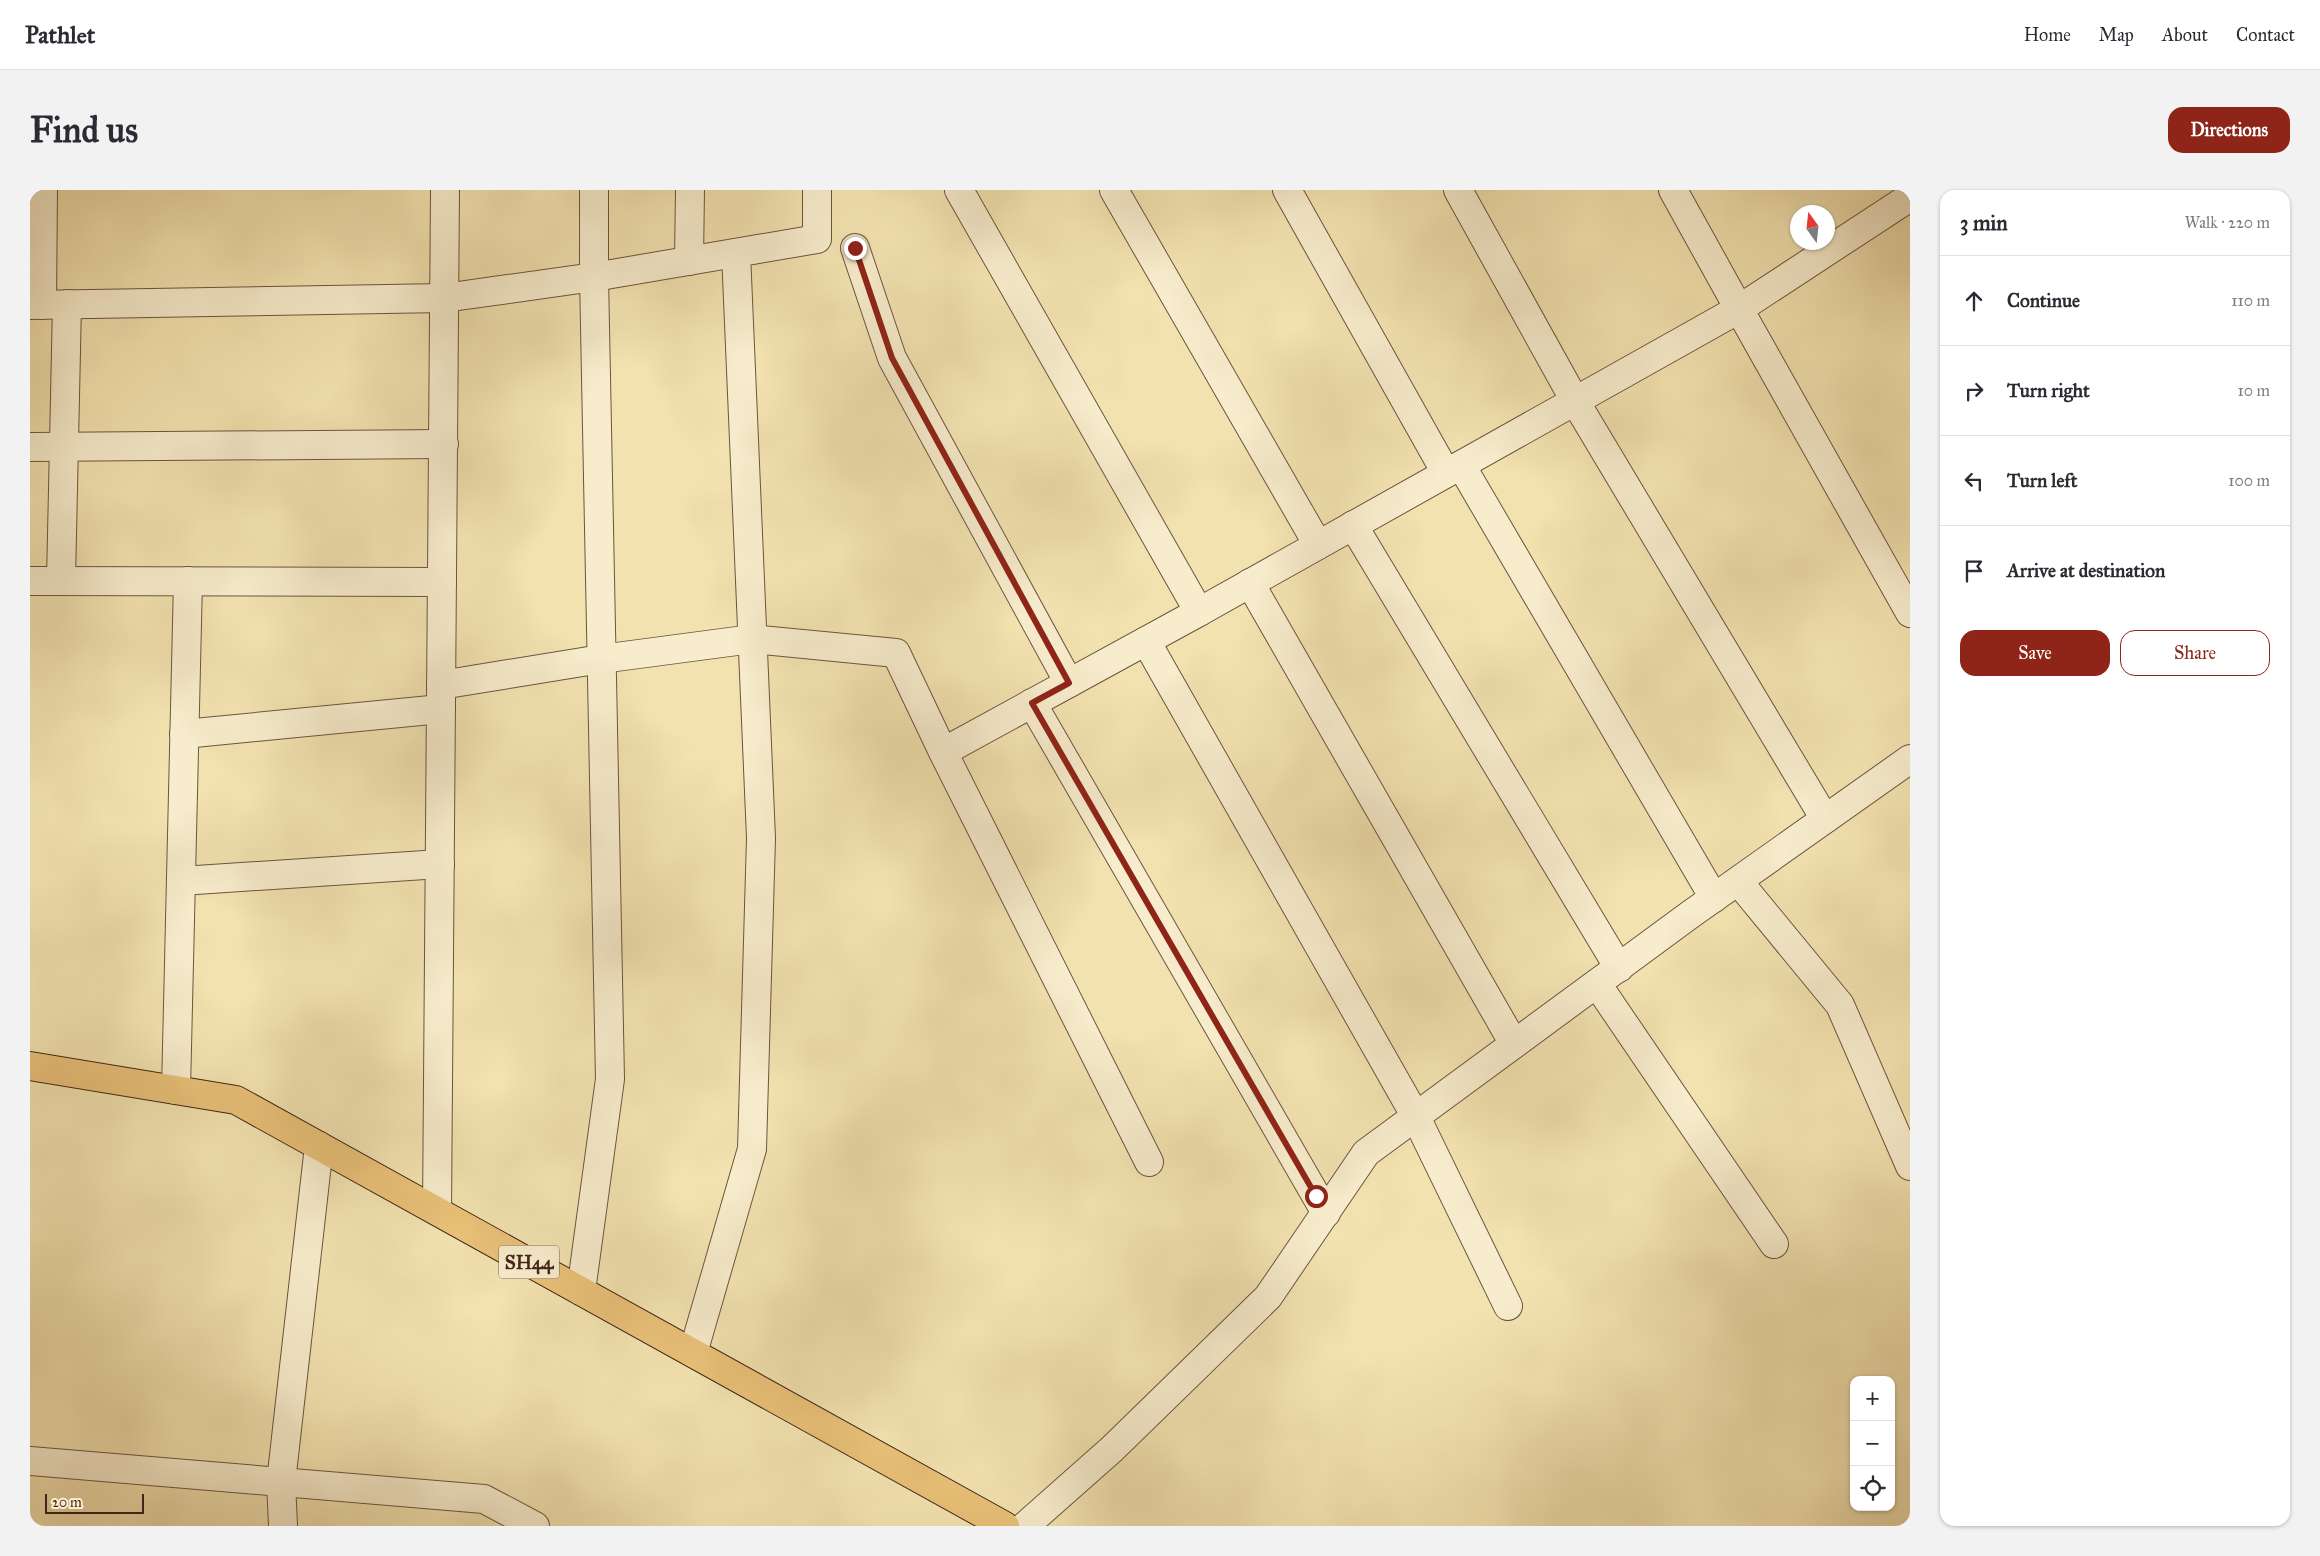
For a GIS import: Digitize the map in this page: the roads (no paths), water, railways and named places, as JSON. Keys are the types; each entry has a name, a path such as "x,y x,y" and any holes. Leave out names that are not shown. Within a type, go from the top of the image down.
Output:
{"main road":[{"name":"SH44","path":"30,1066 236,1100 1005,1526"}],"street":[{"path":"43,190 46,305 64,447 62,581"},
{"path":"437,1211 446,190"},
{"path":"582,1291 610,1079 594,277 594,190"},
{"path":"689,261 690,190"},
{"path":"46,305 444,298 594,277 817,239 817,190"},
{"path":"959,190 1199,612"},
{"path":"1114,190 1318,545"},
{"path":"1287,190 1453,469 1714,898"},
{"path":"1458,190 1575,401 1825,819"},
{"path":"1673,190 1910,613"},
{"path":"942,752 1199,612 1739,309 1910,196"},
{"path":"855,248 892,358 1069,683"},
{"path":"692,1353 752,1149 761,838 736,253"},
{"path":"30,447 444,444"},
{"path":"1353,525 1618,968"},
{"path":"30,581 442,582"},
{"path":"176,1090 188,581"},
{"path":"1250,583 1514,1044"},
{"path":"184,734 441,697 601,660 752,639 896,653 942,752 1149,1162"},
{"path":"1146,641 1416,1117 1508,1306"},
{"path":"1032,703 1326,1212"},
{"path":"1025,1526 1112,1450 1268,1297 1366,1153 1738,880 1910,759"},
{"path":"181,881 440,864"},
{"path":"1738,880 1840,1005 1910,1166"},
{"path":"1597,984 1774,1244"},
{"path":"283,1526 281,1482 319,1146"},
{"path":"30,1461 484,1499 535,1526"}]}
